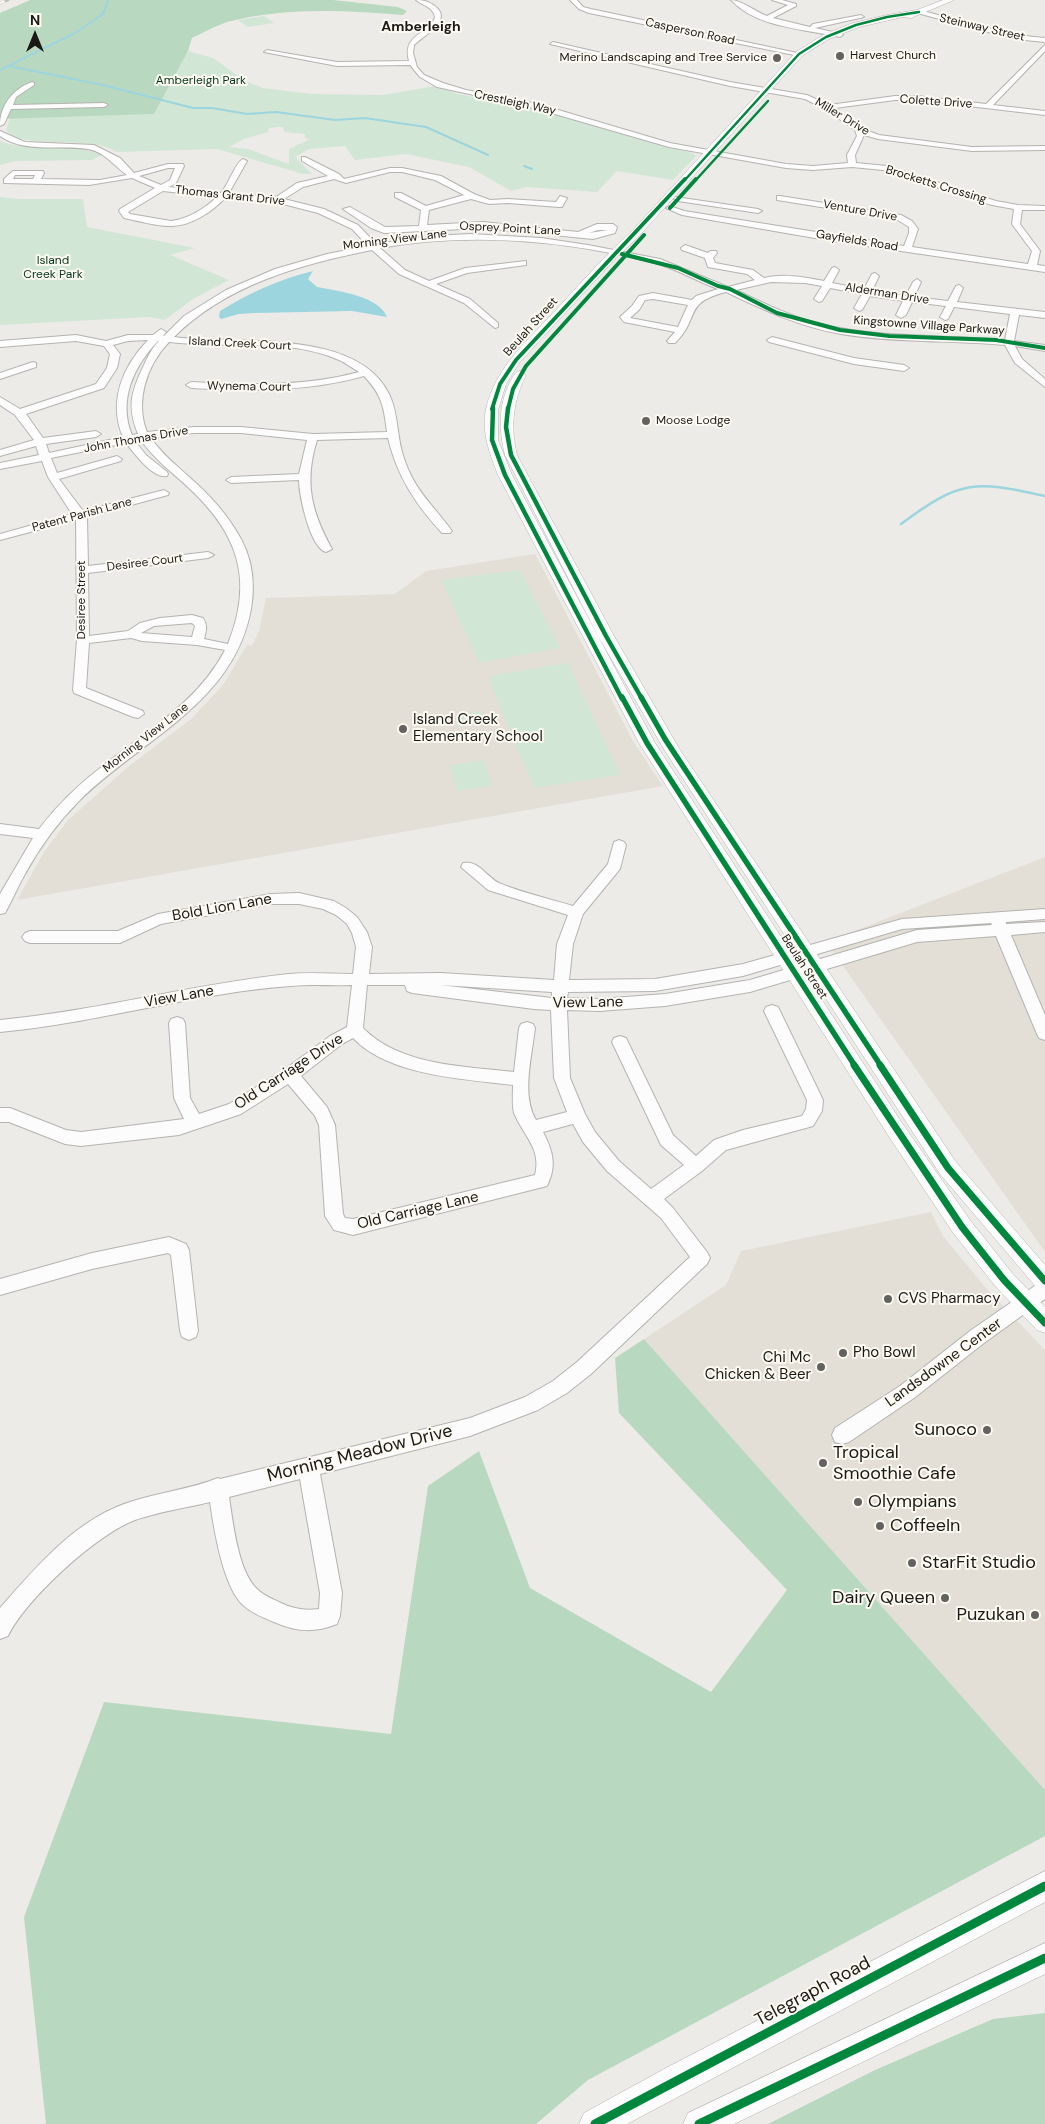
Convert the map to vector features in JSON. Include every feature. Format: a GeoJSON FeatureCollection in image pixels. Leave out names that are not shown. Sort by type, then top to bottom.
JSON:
{"type":"FeatureCollection","features":[{"type":"Feature","properties":{"kind":"main road","name":"Beulah Street"},"geometry":{"type":"LineString","coordinates":[[950,0],[919,12],[877,20],[837,34],[814,43],[800,54],[772,91],[719,154],[674,203],[531,343],[507,372],[495,397],[491,426],[492,440],[505,475],[599,657],[647,743],[800,962],[948,1168],[1045,1281]]}},
{"type":"Feature","properties":{"kind":"main road","name":"Beulah Street"},"geometry":{"type":"LineString","coordinates":[[837,34],[816,48],[708,153],[535,354],[521,373],[509,398],[506,426],[511,455],[616,654],[665,739],[800,962],[895,1129],[962,1226],[1026,1304],[1045,1322]]}},
{"type":"Feature","properties":{"kind":"main road"},"geometry":{"type":"LineString","coordinates":[[599,657],[616,654]]}},
{"type":"Feature","properties":{"kind":"main road","name":"Telegraph Road"},"geometry":{"type":"LineString","coordinates":[[595,2124],[1045,1886]]}},
{"type":"Feature","properties":{"kind":"main road"},"geometry":{"type":"LineString","coordinates":[[699,2124],[1045,1958]]}},
{"type":"Feature","properties":{"kind":"street"},"geometry":{"type":"LineString","coordinates":[[267,52],[337,64],[412,64],[411,46],[416,39],[433,28],[438,19],[433,8],[418,0]]}},
{"type":"Feature","properties":{"kind":"street","name":"Casperson Road"},"geometry":{"type":"LineString","coordinates":[[573,0],[581,8],[800,54]]}},
{"type":"Feature","properties":{"kind":"street"},"geometry":{"type":"LineString","coordinates":[[734,0],[745,9],[769,18],[837,34]]}},
{"type":"Feature","properties":{"kind":"street"},"geometry":{"type":"LineString","coordinates":[[769,18],[794,6],[775,0]]}},
{"type":"Feature","properties":{"kind":"street","name":"Steinway Street"},"geometry":{"type":"LineString","coordinates":[[919,12],[1014,37],[1045,40]]}},
{"type":"Feature","properties":{"kind":"street"},"geometry":{"type":"LineString","coordinates":[[808,27],[861,17]]}},
{"type":"Feature","properties":{"kind":"street","name":"Miller Drive"},"geometry":{"type":"LineString","coordinates":[[553,44],[807,97],[828,107],[867,134],[972,149],[1045,148]]}},
{"type":"Feature","properties":{"kind":"street"},"geometry":{"type":"LineString","coordinates":[[988,106],[1045,46]]}},
{"type":"Feature","properties":{"kind":"street"},"geometry":{"type":"LineString","coordinates":[[294,57],[306,53]]}},
{"type":"Feature","properties":{"kind":"street","name":"Crestleigh Way"},"geometry":{"type":"LineString","coordinates":[[412,64],[421,76],[448,88],[535,106],[669,145],[708,153]]}},
{"type":"Feature","properties":{"kind":"street"},"geometry":{"type":"LineString","coordinates":[[0,124],[13,96],[32,84]]}},
{"type":"Feature","properties":{"kind":"street","name":"Colette Drive"},"geometry":{"type":"LineString","coordinates":[[828,107],[909,98],[1045,113]]}},
{"type":"Feature","properties":{"kind":"street"},"geometry":{"type":"LineString","coordinates":[[8,107],[104,105]]}},
{"type":"Feature","properties":{"kind":"street"},"geometry":{"type":"LineString","coordinates":[[852,165],[850,155],[861,136],[859,130]]}},
{"type":"Feature","properties":{"kind":"street","name":"Thomas Grant Drive"},"geometry":{"type":"LineString","coordinates":[[0,133],[9,139],[24,144],[91,147],[117,160],[131,175],[147,184],[161,188],[265,206],[278,200],[305,205],[341,219],[355,227],[394,267],[467,301],[495,325]]}},
{"type":"Feature","properties":{"kind":"street","name":"Brocketts Crossing"},"geometry":{"type":"LineString","coordinates":[[708,153],[786,166],[813,168],[852,165],[896,170],[988,201],[1018,207],[1045,208]]}},
{"type":"Feature","properties":{"kind":"street"},"geometry":{"type":"LineString","coordinates":[[305,158],[346,181],[358,190]]}},
{"type":"Feature","properties":{"kind":"street"},"geometry":{"type":"LineString","coordinates":[[36,181],[131,175],[168,166],[180,166],[176,178],[124,209],[123,214],[171,224],[178,223],[227,198],[243,162]]}},
{"type":"Feature","properties":{"kind":"street"},"geometry":{"type":"LineString","coordinates":[[346,181],[390,170],[402,170],[438,178],[471,196],[489,202],[508,201],[559,205],[562,198]]}},
{"type":"Feature","properties":{"kind":"street"},"geometry":{"type":"LineString","coordinates":[[278,200],[306,183],[336,176]]}},
{"type":"Feature","properties":{"kind":"street"},"geometry":{"type":"LineString","coordinates":[[290,192],[307,201]]}},
{"type":"Feature","properties":{"kind":"street"},"geometry":{"type":"LineString","coordinates":[[398,195],[425,209],[471,196]]}},
{"type":"Feature","properties":{"kind":"street","name":"Venture Drive"},"geometry":{"type":"LineString","coordinates":[[780,198],[898,217],[912,224],[914,229],[914,236],[906,249]]}},
{"type":"Feature","properties":{"kind":"street"},"geometry":{"type":"LineString","coordinates":[[483,228],[489,202]]}},
{"type":"Feature","properties":{"kind":"street"},"geometry":{"type":"LineString","coordinates":[[674,203],[758,211]]}},
{"type":"Feature","properties":{"kind":"street","name":"Gayfields Road"},"geometry":{"type":"LineString","coordinates":[[674,203],[682,213],[1045,270]]}},
{"type":"Feature","properties":{"kind":"street"},"geometry":{"type":"LineString","coordinates":[[1018,207],[1016,224],[1036,251],[1032,268]]}},
{"type":"Feature","properties":{"kind":"street","name":"Osprey Point Lane"},"geometry":{"type":"LineString","coordinates":[[347,209],[384,230],[483,228],[579,234]]}},
{"type":"Feature","properties":{"kind":"street"},"geometry":{"type":"LineString","coordinates":[[423,228],[425,209]]}},
{"type":"Feature","properties":{"kind":"street"},"geometry":{"type":"LineString","coordinates":[[341,219],[355,214]]}},
{"type":"Feature","properties":{"kind":"street","name":"Morning View Lane"},"geometry":{"type":"LineString","coordinates":[[207,502],[165,476],[141,456],[129,439],[121,415],[123,389],[134,362],[154,338],[193,305],[245,277],[304,256],[415,235],[483,228],[544,236],[623,252]]}},
{"type":"Feature","properties":{"kind":"street","name":"Morning View Lane"},"geometry":{"type":"LineString","coordinates":[[0,909],[14,879],[42,834],[86,786],[186,708],[214,677],[232,648],[247,606],[246,566],[236,537],[219,514],[196,489],[154,452],[144,436],[136,416],[138,390],[149,363],[176,328],[199,311],[250,282],[310,261],[371,244],[427,239],[489,237],[623,252]]}},
{"type":"Feature","properties":{"kind":"street"},"geometry":{"type":"LineString","coordinates":[[685,248],[711,255],[709,263],[711,265],[750,272],[762,280]]}},
{"type":"Feature","properties":{"kind":"street","name":"Kingstowne Village Parkway"},"geometry":{"type":"LineString","coordinates":[[623,252],[678,268],[718,286],[730,289],[747,299],[777,312],[840,330],[889,336],[1010,342],[1045,348]]}},
{"type":"Feature","properties":{"kind":"street"},"geometry":{"type":"LineString","coordinates":[[428,284],[465,271],[523,263]]}},
{"type":"Feature","properties":{"kind":"street"},"geometry":{"type":"LineString","coordinates":[[818,299],[835,270]]}},
{"type":"Feature","properties":{"kind":"street","name":"Alderman Drive"},"geometry":{"type":"LineString","coordinates":[[695,303],[699,298],[712,293],[789,275],[908,299],[1045,315]]}},
{"type":"Feature","properties":{"kind":"street"},"geometry":{"type":"LineString","coordinates":[[859,308],[875,276]]}},
{"type":"Feature","properties":{"kind":"street"},"geometry":{"type":"LineString","coordinates":[[901,315],[917,282]]}},
{"type":"Feature","properties":{"kind":"street"},"geometry":{"type":"LineString","coordinates":[[946,317],[958,288]]}},
{"type":"Feature","properties":{"kind":"street"},"geometry":{"type":"LineString","coordinates":[[672,341],[680,330],[695,303],[653,296],[642,298],[636,308],[625,317],[627,320],[636,323],[680,330]]}},
{"type":"Feature","properties":{"kind":"street"},"geometry":{"type":"LineString","coordinates":[[1015,311],[1009,332],[1011,352],[1015,359],[1045,384]]}},
{"type":"Feature","properties":{"kind":"street"},"geometry":{"type":"LineString","coordinates":[[823,352],[829,348],[840,330]]}},
{"type":"Feature","properties":{"kind":"street","name":"Island Creek Court"},"geometry":{"type":"LineString","coordinates":[[107,344],[129,337],[210,342],[257,342],[295,346],[342,359],[366,373],[385,394],[389,404],[393,435],[401,466],[408,483],[416,497],[446,531]]}},
{"type":"Feature","properties":{"kind":"street"},"geometry":{"type":"LineString","coordinates":[[0,344],[76,338],[107,344],[115,354],[112,368],[100,386],[19,413]]}},
{"type":"Feature","properties":{"kind":"street"},"geometry":{"type":"LineString","coordinates":[[772,340],[854,361],[904,368]]}},
{"type":"Feature","properties":{"kind":"street"},"geometry":{"type":"LineString","coordinates":[[0,376],[33,365]]}},
{"type":"Feature","properties":{"kind":"street","name":"Wynema Court"},"geometry":{"type":"LineString","coordinates":[[190,385],[261,389],[295,388],[331,382],[366,373]]}},
{"type":"Feature","properties":{"kind":"street"},"geometry":{"type":"LineString","coordinates":[[0,400],[19,413],[40,442],[53,477],[77,513],[81,515]]}},
{"type":"Feature","properties":{"kind":"street","name":"John Thomas Drive"},"geometry":{"type":"LineString","coordinates":[[0,466],[144,436],[212,429],[313,437],[393,435]]}},
{"type":"Feature","properties":{"kind":"street"},"geometry":{"type":"LineString","coordinates":[[0,453],[40,442],[96,434]]}},
{"type":"Feature","properties":{"kind":"street"},"geometry":{"type":"LineString","coordinates":[[313,437],[306,455],[302,476],[308,511],[326,549]]}},
{"type":"Feature","properties":{"kind":"street"},"geometry":{"type":"LineString","coordinates":[[53,477],[117,459]]}},
{"type":"Feature","properties":{"kind":"street"},"geometry":{"type":"LineString","coordinates":[[231,480],[302,476]]}},
{"type":"Feature","properties":{"kind":"street","name":"Patent Parish Lane"},"geometry":{"type":"LineString","coordinates":[[0,537],[164,493]]}},
{"type":"Feature","properties":{"kind":"street","name":"Desiree Street"},"geometry":{"type":"LineString","coordinates":[[81,515],[83,570],[79,690],[138,714]]}},
{"type":"Feature","properties":{"kind":"street","name":"Desiree Court"},"geometry":{"type":"LineString","coordinates":[[83,570],[208,555]]}},
{"type":"Feature","properties":{"kind":"street"},"geometry":{"type":"LineString","coordinates":[[132,634],[138,627],[146,624],[192,619],[199,621],[201,626],[197,642]]}},
{"type":"Feature","properties":{"kind":"street"},"geometry":{"type":"LineString","coordinates":[[82,640],[132,634],[232,648]]}},
{"type":"Feature","properties":{"kind":"street"},"geometry":{"type":"LineString","coordinates":[[0,829],[42,834]]}},
{"type":"Feature","properties":{"kind":"street"},"geometry":{"type":"LineString","coordinates":[[619,844],[615,865],[576,912],[564,944],[559,1004],[560,1065],[567,1092],[577,1116],[589,1137],[613,1166],[651,1199],[696,1166],[720,1145],[743,1137],[807,1121],[814,1111],[815,1100],[772,1011]]}},
{"type":"Feature","properties":{"kind":"street"},"geometry":{"type":"LineString","coordinates":[[468,867],[493,886],[576,912]]}},
{"type":"Feature","properties":{"kind":"street","name":"Bold Lion Lane"},"geometry":{"type":"LineString","coordinates":[[30,938],[120,937],[158,919],[271,898],[310,899],[333,907],[355,925],[364,946],[360,980]]}},
{"type":"Feature","properties":{"kind":"street"},"geometry":{"type":"LineString","coordinates":[[800,962],[916,936],[999,924],[1045,914]]}},
{"type":"Feature","properties":{"kind":"street"},"geometry":{"type":"LineString","coordinates":[[999,924],[1045,927]]}},
{"type":"Feature","properties":{"kind":"street"},"geometry":{"type":"LineString","coordinates":[[999,924],[1045,1034]]}},
{"type":"Feature","properties":{"kind":"street","name":"View Lane"},"geometry":{"type":"LineString","coordinates":[[0,1026],[42,1022],[263,982],[318,978],[360,980],[441,979],[560,986],[655,985],[800,962]]}},
{"type":"Feature","properties":{"kind":"street","name":"View Lane"},"geometry":{"type":"LineString","coordinates":[[360,980],[534,1003],[599,1004],[664,1000],[750,986],[800,962]]}},
{"type":"Feature","properties":{"kind":"street","name":"Old Carriage Drive"},"geometry":{"type":"LineString","coordinates":[[0,1115],[10,1115],[64,1137],[81,1139],[179,1128],[235,1109],[290,1075],[336,1040],[355,1030],[360,980]]}},
{"type":"Feature","properties":{"kind":"street"},"geometry":{"type":"LineString","coordinates":[[176,1023],[182,1098],[194,1122]]}},
{"type":"Feature","properties":{"kind":"street","name":"Old Carriage Lane"},"geometry":{"type":"LineString","coordinates":[[290,1075],[321,1112],[327,1125],[334,1216],[340,1225],[353,1227],[541,1181],[547,1168],[545,1153],[522,1111],[521,1079],[527,1028]]}},
{"type":"Feature","properties":{"kind":"street"},"geometry":{"type":"LineString","coordinates":[[355,1030],[371,1045],[439,1070],[521,1079]]}},
{"type":"Feature","properties":{"kind":"street"},"geometry":{"type":"LineString","coordinates":[[620,1042],[667,1140],[696,1166]]}},
{"type":"Feature","properties":{"kind":"street"},"geometry":{"type":"LineString","coordinates":[[532,1128],[577,1116]]}},
{"type":"Feature","properties":{"kind":"street","name":"Morning Meadow Drive"},"geometry":{"type":"LineString","coordinates":[[2,1619],[55,1562],[78,1542],[105,1523],[132,1511],[218,1488],[470,1427],[531,1404],[560,1386],[584,1368],[701,1258],[667,1213],[651,1199]]}},
{"type":"Feature","properties":{"kind":"street"},"geometry":{"type":"LineString","coordinates":[[0,1287],[92,1260],[169,1245],[180,1250],[189,1331]]}},
{"type":"Feature","properties":{"kind":"street","name":"Landsdowne Center"},"geometry":{"type":"LineString","coordinates":[[842,1435],[907,1392],[977,1337],[1045,1289]]}},
{"type":"Feature","properties":{"kind":"street"},"geometry":{"type":"LineString","coordinates":[[218,1488],[221,1514],[237,1575],[248,1596],[287,1617],[317,1622],[329,1616],[331,1593],[308,1466]]}},
{"type":"Feature","properties":{"kind":"shaded area","name":"Island Creek Elementary School"},"geometry":{"type":"Polygon","coordinates":[[[535,554],[634,743],[663,786],[17,900],[44,852],[68,820],[128,767],[191,719],[223,685],[247,645],[252,646],[259,631],[266,598],[395,594],[426,571],[535,554]]]}},
{"type":"Feature","properties":{"kind":"shaded area"},"geometry":{"type":"Polygon","coordinates":[[[1045,857],[1045,1252],[826,942],[1045,857]]]}},
{"type":"Feature","properties":{"kind":"shaded area"},"geometry":{"type":"Polygon","coordinates":[[[931,1212],[943,1236],[986,1288],[1045,1350],[1045,1790],[644,1339],[726,1285],[741,1251],[931,1212]]]}},
{"type":"Feature","properties":{"kind":"green space"},"geometry":{"type":"Polygon","coordinates":[[[30,0],[333,0],[398,7],[407,11],[403,15],[337,11],[292,12],[248,17],[227,22],[192,38],[188,51],[154,114],[0,119],[0,13],[30,0]]]}},
{"type":"Feature","properties":{"kind":"green space"},"geometry":{"type":"Polygon","coordinates":[[[264,16],[274,23],[248,27],[238,20],[264,16]]]}},
{"type":"Feature","properties":{"kind":"green space","name":"Amberleigh Park"},"geometry":{"type":"Polygon","coordinates":[[[188,51],[213,58],[245,81],[263,88],[312,94],[383,95],[435,86],[458,94],[536,109],[692,153],[696,156],[673,180],[617,171],[597,192],[526,187],[511,191],[469,167],[406,154],[355,160],[345,146],[309,149],[295,157],[312,174],[303,174],[217,149],[117,152],[90,144],[26,140],[14,136],[6,130],[10,118],[154,114],[188,51]],[[283,127],[269,128],[268,132],[244,139],[229,147],[248,149],[289,164],[289,149],[310,139],[305,138],[305,134],[284,132],[283,127]]]}},
{"type":"Feature","properties":{"kind":"green space"},"geometry":{"type":"Polygon","coordinates":[[[0,141],[25,147],[77,148],[101,155],[92,160],[15,161],[0,165],[0,141]]]}},
{"type":"Feature","properties":{"kind":"green space","name":"Island Creek Park"},"geometry":{"type":"Polygon","coordinates":[[[0,197],[19,199],[83,199],[87,227],[195,248],[170,255],[229,280],[193,299],[165,320],[149,317],[0,325],[0,197]]]}},
{"type":"Feature","properties":{"kind":"green space"},"geometry":{"type":"Polygon","coordinates":[[[520,570],[560,648],[479,663],[441,580],[520,570]]]}},
{"type":"Feature","properties":{"kind":"green space"},"geometry":{"type":"Polygon","coordinates":[[[568,663],[620,775],[534,788],[489,680],[494,675],[568,663]]]}},
{"type":"Feature","properties":{"kind":"green space"},"geometry":{"type":"Polygon","coordinates":[[[482,711],[486,722],[459,727],[455,716],[482,711]]]}},
{"type":"Feature","properties":{"kind":"green space"},"geometry":{"type":"Polygon","coordinates":[[[484,760],[492,786],[457,791],[449,765],[484,760]]]}},
{"type":"Feature","properties":{"kind":"green space"},"geometry":{"type":"Polygon","coordinates":[[[644,1339],[1045,1790],[1045,1836],[588,2080],[536,2124],[46,2124],[24,1917],[104,1702],[391,1734],[428,1486],[479,1451],[530,1588],[711,1692],[787,1590],[619,1413],[615,1358],[644,1339]]]}},
{"type":"Feature","properties":{"kind":"green space"},"geometry":{"type":"Polygon","coordinates":[[[1045,2013],[1045,2124],[768,2124],[875,2070],[993,2019],[1045,2013]]]}},
{"type":"Feature","properties":{"kind":"water"},"geometry":{"type":"Polygon","coordinates":[[[313,271],[308,279],[317,287],[367,299],[383,310],[387,317],[352,311],[255,313],[239,314],[221,319],[219,317],[220,311],[242,298],[277,282],[313,271]]]}},
{"type":"Feature","properties":{"kind":"waterway"},"geometry":{"type":"LineString","coordinates":[[0,70],[75,33],[103,14],[108,0]]}},
{"type":"Feature","properties":{"kind":"waterway"},"geometry":{"type":"LineString","coordinates":[[9,66],[103,85],[193,108],[212,108],[247,114],[276,112],[335,120],[365,118],[426,127],[488,155]]}},
{"type":"Feature","properties":{"kind":"waterway"},"geometry":{"type":"LineString","coordinates":[[524,166],[532,169]]}},
{"type":"Feature","properties":{"kind":"waterway"},"geometry":{"type":"LineString","coordinates":[[901,524],[938,499],[969,488],[984,486],[1001,487],[1045,496]]}},
{"type":"Feature","properties":{"kind":"railway"},"geometry":{"type":"LineString","coordinates":[[0,3],[8,0]]}},
{"type":"Feature","properties":{"kind":"cycle path"},"geometry":{"type":"LineString","coordinates":[[919,12],[887,17],[856,25],[826,37],[799,54],[636,233],[612,256],[516,360],[500,384],[492,410],[492,440],[505,475],[647,743],[895,1129],[962,1227],[1004,1280],[1045,1323]]}},
{"type":"Feature","properties":{"kind":"cycle path"},"geometry":{"type":"LineString","coordinates":[[670,208],[768,101]]}},
{"type":"Feature","properties":{"kind":"cycle path"},"geometry":{"type":"LineString","coordinates":[[644,235],[526,366],[513,389],[509,402],[506,427],[511,455],[606,636],[665,739],[948,1168],[1045,1281]]}},
{"type":"Feature","properties":{"kind":"cycle path"},"geometry":{"type":"LineString","coordinates":[[622,254],[678,268],[718,286],[730,289],[777,313],[840,330],[889,336],[996,340],[1045,348]]}},
{"type":"Feature","properties":{"kind":"cycle path"},"geometry":{"type":"LineString","coordinates":[[595,2124],[1045,1886]]}},
{"type":"Feature","properties":{"kind":"cycle path"},"geometry":{"type":"LineString","coordinates":[[699,2124],[1045,1958]]}},
{"type":"Feature","properties":{"kind":"place","name":"Harvest Church"},"geometry":{"type":"Point","coordinates":[840,56]}},
{"type":"Feature","properties":{"kind":"place","name":"Merino Landscaping and Tree Service"},"geometry":{"type":"Point","coordinates":[777,58]}},
{"type":"Feature","properties":{"kind":"place","name":"Moose Lodge"},"geometry":{"type":"Point","coordinates":[646,421]}},
{"type":"Feature","properties":{"kind":"place","name":"Island Creek Elementary School"},"geometry":{"type":"Point","coordinates":[403,729]}},
{"type":"Feature","properties":{"kind":"place","name":"CVS Pharmacy"},"geometry":{"type":"Point","coordinates":[888,1299]}},
{"type":"Feature","properties":{"kind":"place","name":"Pho Bowl"},"geometry":{"type":"Point","coordinates":[843,1353]}},
{"type":"Feature","properties":{"kind":"place","name":"Chi Mc Chicken & Beer"},"geometry":{"type":"Point","coordinates":[821,1367]}},
{"type":"Feature","properties":{"kind":"place","name":"Sunoco"},"geometry":{"type":"Point","coordinates":[987,1430]}},
{"type":"Feature","properties":{"kind":"place","name":"Tropical Smoothie Cafe"},"geometry":{"type":"Point","coordinates":[823,1463]}},
{"type":"Feature","properties":{"kind":"place","name":"Olympians"},"geometry":{"type":"Point","coordinates":[858,1502]}},
{"type":"Feature","properties":{"kind":"place","name":"CoffeeIn"},"geometry":{"type":"Point","coordinates":[880,1526]}},
{"type":"Feature","properties":{"kind":"place","name":"StarFit Studio"},"geometry":{"type":"Point","coordinates":[912,1563]}},
{"type":"Feature","properties":{"kind":"place","name":"Dairy Queen"},"geometry":{"type":"Point","coordinates":[945,1598]}},
{"type":"Feature","properties":{"kind":"place","name":"Puzukan"},"geometry":{"type":"Point","coordinates":[1035,1615]}},
{"type":"Feature","properties":{"kind":"district","name":"Amberleigh"},"geometry":{"type":"Point","coordinates":[421,27]}}]}
